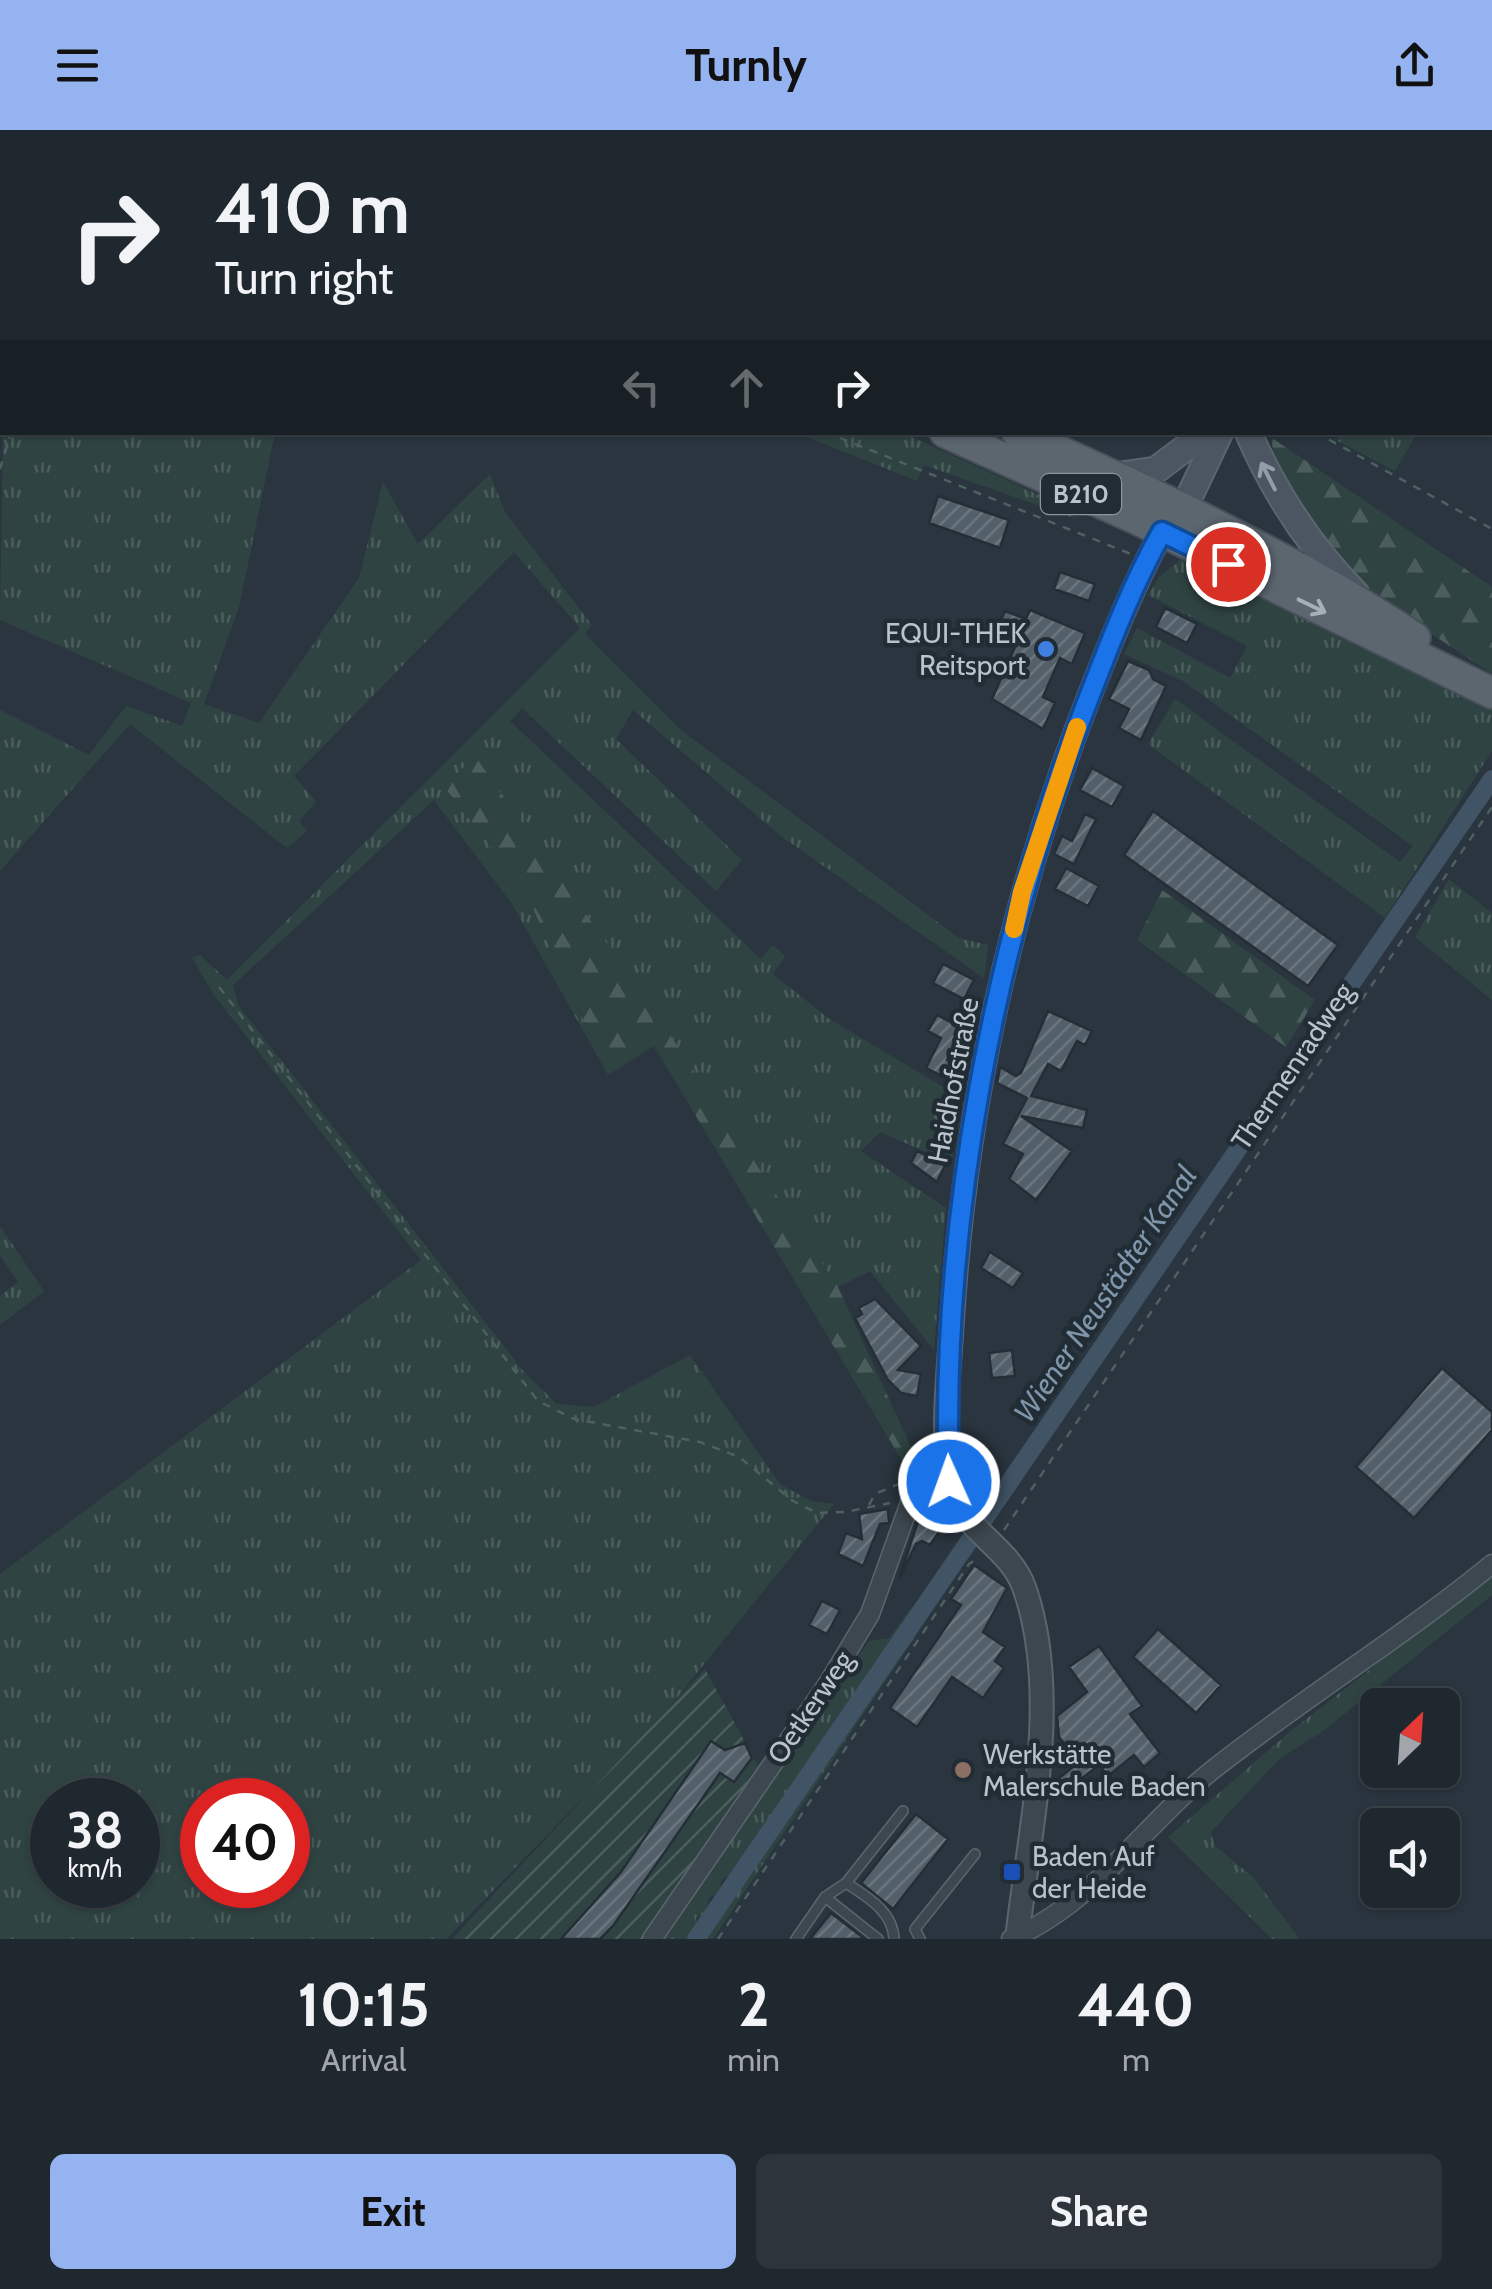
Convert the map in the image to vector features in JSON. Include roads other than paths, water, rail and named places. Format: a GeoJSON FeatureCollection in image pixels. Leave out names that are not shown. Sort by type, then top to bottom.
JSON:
{"type":"FeatureCollection","features":[{"type":"Feature","properties":{"kind":"main road","name":"B210"},"geometry":{"type":"LineString","coordinates":[[953,435],[1171,514],[1370,608],[1480,686]]}},
{"type":"Feature","properties":{"kind":"main road","name":"B210"},"geometry":{"type":"LineString","coordinates":[[1023,435],[1112,476],[1171,514],[1480,686]]}},
{"type":"Feature","properties":{"kind":"main road","name":"Haidhofstraße"},"geometry":{"type":"LineString","coordinates":[[1171,514],[1206,435]]}},
{"type":"Feature","properties":{"kind":"main road","name":"Haidhofstraße"},"geometry":{"type":"LineString","coordinates":[[1112,476],[1156,470],[1206,435]]}},
{"type":"Feature","properties":{"kind":"main road"},"geometry":{"type":"LineString","coordinates":[[1249,435],[1266,472],[1306,537],[1370,608]]}},
{"type":"Feature","properties":{"kind":"street","name":"Haidhofstraße"},"geometry":{"type":"LineString","coordinates":[[1015,1938],[1040,1744],[1040,1699],[1024,1586],[982,1535],[949,1482],[946,1412],[959,1202],[1022,892],[1060,771],[1139,558],[1171,514]]}},
{"type":"Feature","properties":{"kind":"street","name":"Oetkerweg"},"geometry":{"type":"LineString","coordinates":[[652,1939],[829,1682],[870,1614],[914,1491],[949,1482]]}},
{"type":"Feature","properties":{"kind":"street"},"geometry":{"type":"LineString","coordinates":[[1015,1938],[1081,1894],[1142,1842],[1212,1770],[1433,1612],[1492,1564]]}},
{"type":"Feature","properties":{"kind":"lane"},"geometry":{"type":"LineString","coordinates":[[796,1939],[825,1897],[846,1882],[903,1811]]}},
{"type":"Feature","properties":{"kind":"lane"},"geometry":{"type":"LineString","coordinates":[[920,1939],[916,1929],[975,1854]]}},
{"type":"Feature","properties":{"kind":"lane"},"geometry":{"type":"LineString","coordinates":[[846,1882],[878,1905],[893,1926],[894,1939]]}},
{"type":"Feature","properties":{"kind":"lane"},"geometry":{"type":"LineString","coordinates":[[825,1897],[878,1939]]}},
{"type":"Feature","properties":{"kind":"waterway","name":"Wiener Neustädter Kanal"},"geometry":{"type":"LineString","coordinates":[[696,1939],[1492,779]]}},
{"type":"Feature","properties":{"kind":"place","name":"EQUI-THEK Reitsport"},"geometry":{"type":"Point","coordinates":[1046,649]}},
{"type":"Feature","properties":{"kind":"place","name":"Werkstätte Malerschule Baden"},"geometry":{"type":"Point","coordinates":[963,1770]}},
{"type":"Feature","properties":{"kind":"place","name":"Baden Auf der Heide"},"geometry":{"type":"Point","coordinates":[1012,1872]}}]}
